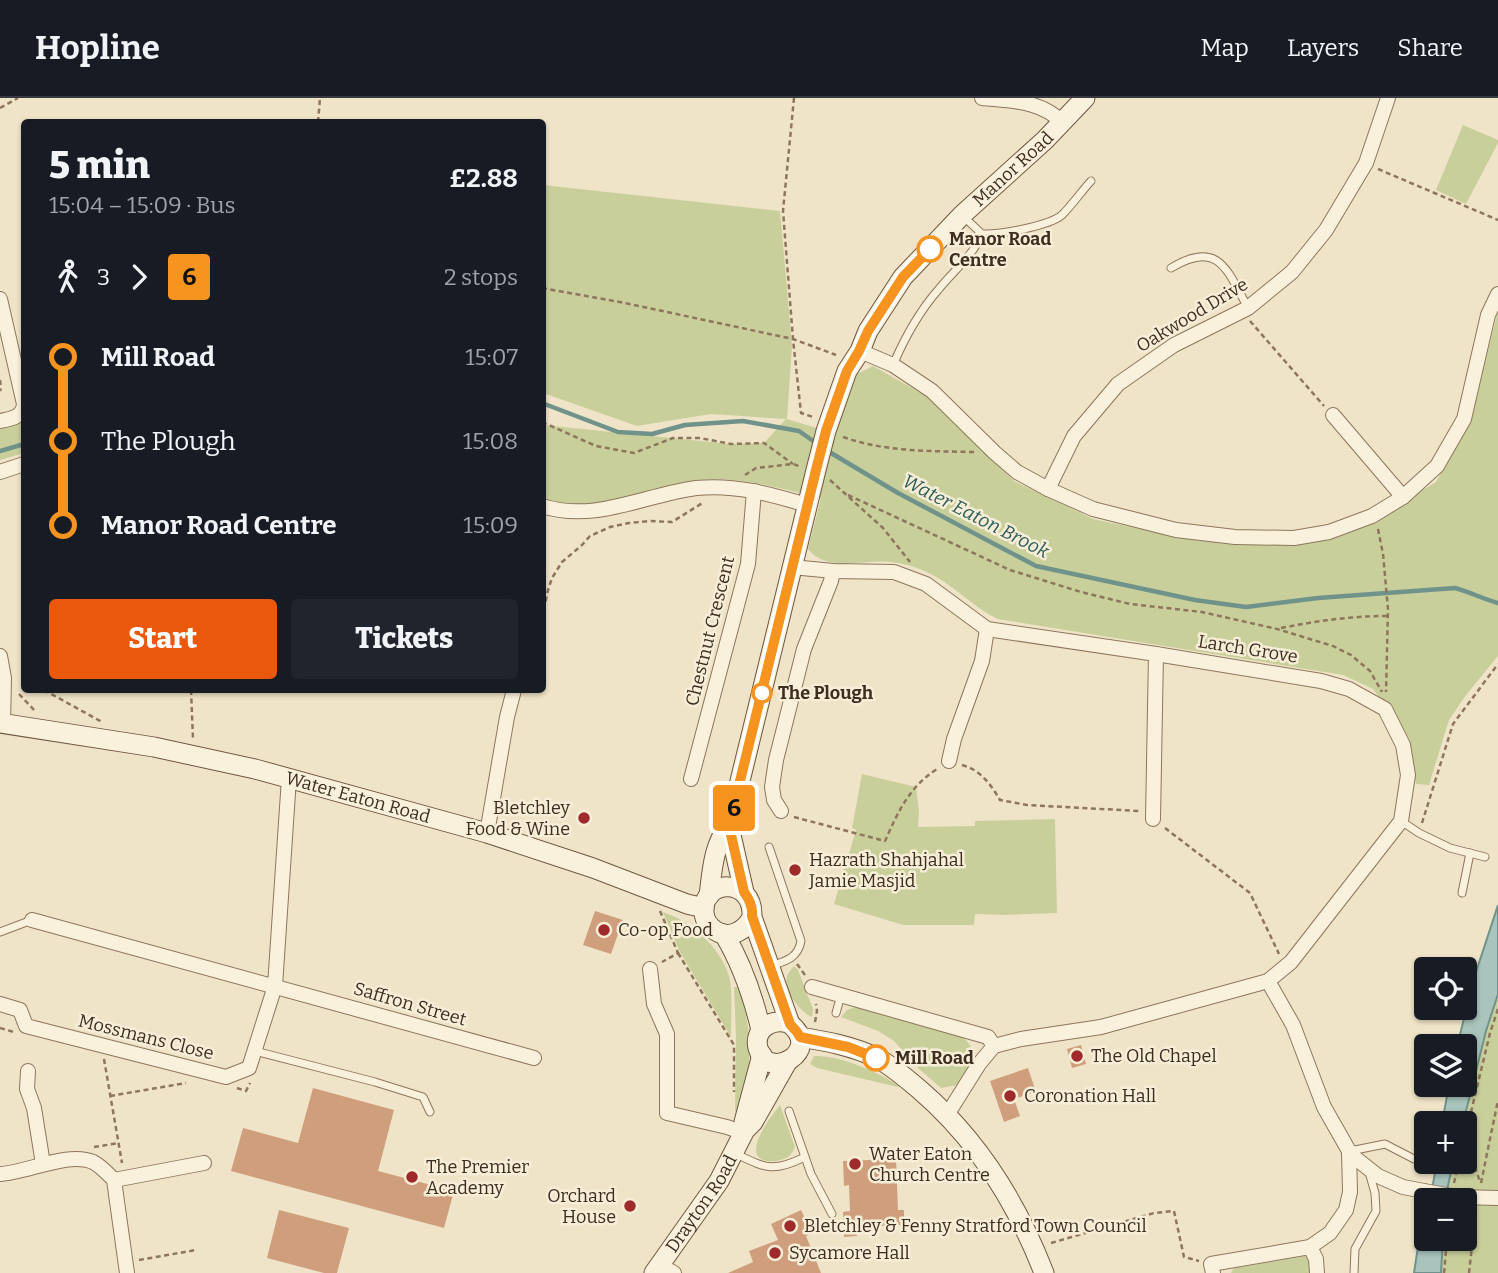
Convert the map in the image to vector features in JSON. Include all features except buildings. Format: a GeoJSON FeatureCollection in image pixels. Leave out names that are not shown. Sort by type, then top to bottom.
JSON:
{"type":"FeatureCollection","features":[{"type":"Feature","properties":{"kind":"street"},"geometry":{"type":"LineString","coordinates":[[982,98],[1029,103],[1052,112],[1063,123]]}},
{"type":"Feature","properties":{"kind":"street","name":"Manor Road"},"geometry":{"type":"LineString","coordinates":[[706,902],[715,852],[719,840],[729,826],[816,469],[847,371],[868,331],[903,277],[962,215],[1063,123],[1085,98]]}},
{"type":"Feature","properties":{"kind":"street","name":"Oakwood Drive"},"geometry":{"type":"LineString","coordinates":[[1048,489],[1074,436],[1118,384],[1174,345],[1248,308],[1292,272],[1326,230],[1366,163],[1388,98]]}},
{"type":"Feature","properties":{"kind":"street"},"geometry":{"type":"LineString","coordinates":[[859,351],[893,365],[932,391],[1017,472],[1093,509],[1176,530],[1235,537],[1294,538],[1329,532],[1372,516],[1403,497],[1437,466],[1464,419],[1488,315],[1498,294]]}},
{"type":"Feature","properties":{"kind":"street"},"geometry":{"type":"LineString","coordinates":[[0,299],[21,391]]}},
{"type":"Feature","properties":{"kind":"street"},"geometry":{"type":"LineString","coordinates":[[0,422],[16,417],[21,412]]}},
{"type":"Feature","properties":{"kind":"street"},"geometry":{"type":"LineString","coordinates":[[1333,415],[1403,497]]}},
{"type":"Feature","properties":{"kind":"street"},"geometry":{"type":"LineString","coordinates":[[0,472],[21,465]]}},
{"type":"Feature","properties":{"kind":"street"},"geometry":{"type":"LineString","coordinates":[[546,507],[572,512],[601,510],[694,489],[728,487],[807,505]]}},
{"type":"Feature","properties":{"kind":"street","name":"Chestnut Crescent"},"geometry":{"type":"LineString","coordinates":[[691,779],[748,564],[754,491]]}},
{"type":"Feature","properties":{"kind":"street","name":"Larch Grove"},"geometry":{"type":"LineString","coordinates":[[792,567],[894,572],[926,584],[987,629],[1321,681],[1349,689],[1385,709]]}},
{"type":"Feature","properties":{"kind":"street"},"geometry":{"type":"LineString","coordinates":[[781,811],[774,800],[772,787],[776,760],[804,649],[831,582],[833,570]]}},
{"type":"Feature","properties":{"kind":"street"},"geometry":{"type":"LineString","coordinates":[[949,761],[954,739],[982,661],[987,629]]}},
{"type":"Feature","properties":{"kind":"street"},"geometry":{"type":"LineString","coordinates":[[1153,815],[1156,654]]}},
{"type":"Feature","properties":{"kind":"street"},"geometry":{"type":"LineString","coordinates":[[0,656],[4,678],[1,724]]}},
{"type":"Feature","properties":{"kind":"street"},"geometry":{"type":"LineString","coordinates":[[487,833],[512,693]]}},
{"type":"Feature","properties":{"kind":"street"},"geometry":{"type":"LineString","coordinates":[[947,1115],[979,1064],[994,1046],[1021,1039],[1101,1027],[1268,981],[1285,967],[1401,821],[1408,775],[1403,745],[1385,709]]}},
{"type":"Feature","properties":{"kind":"street","name":"Water Eaton Road"},"geometry":{"type":"LineString","coordinates":[[1,724],[194,754],[487,833],[593,868],[687,904],[706,902]]}},
{"type":"Feature","properties":{"kind":"street"},"geometry":{"type":"LineString","coordinates":[[275,986],[289,778]]}},
{"type":"Feature","properties":{"kind":"street","name":"Manor Road"},"geometry":{"type":"LineString","coordinates":[[729,826],[744,892]]}},
{"type":"Feature","properties":{"kind":"street"},"geometry":{"type":"LineString","coordinates":[[724,934],[746,979],[761,1030],[757,1043],[762,1055],[772,1062],[787,1062],[799,1049],[795,1030],[752,916],[750,900],[744,892],[727,886],[714,891],[706,902],[705,916],[708,924],[724,934],[742,930],[752,916]]}},
{"type":"Feature","properties":{"kind":"street","name":"Saffron Street"},"geometry":{"type":"LineString","coordinates":[[32,920],[534,1058]]}},
{"type":"Feature","properties":{"kind":"street"},"geometry":{"type":"LineString","coordinates":[[650,969],[654,1004],[667,1034],[667,1113],[744,1132]]}},
{"type":"Feature","properties":{"kind":"street"},"geometry":{"type":"LineString","coordinates":[[1268,981],[1293,1026],[1324,1107],[1349,1152],[1378,1176],[1403,1186],[1457,1197],[1498,1198]]}},
{"type":"Feature","properties":{"kind":"street","name":"Mossmans Close"},"geometry":{"type":"LineString","coordinates":[[0,1004],[20,1010],[26,1026],[226,1077],[249,1068],[275,986]]}},
{"type":"Feature","properties":{"kind":"street"},"geometry":{"type":"LineString","coordinates":[[812,987],[988,1037],[994,1046]]}},
{"type":"Feature","properties":{"kind":"street"},"geometry":{"type":"LineString","coordinates":[[761,1030],[771,1022],[784,1021],[795,1030],[876,1058],[914,1085],[947,1115],[992,1171],[1018,1214],[1044,1273]]}},
{"type":"Feature","properties":{"kind":"street","name":"Drayton Road"},"geometry":{"type":"LineString","coordinates":[[744,1132],[745,1118],[762,1055]]}},
{"type":"Feature","properties":{"kind":"street","name":"Drayton Road"},"geometry":{"type":"LineString","coordinates":[[662,1270],[719,1181],[744,1132],[753,1122],[787,1062]]}},
{"type":"Feature","properties":{"kind":"street"},"geometry":{"type":"LineString","coordinates":[[28,1071],[27,1089],[34,1108],[43,1164]]}},
{"type":"Feature","properties":{"kind":"street"},"geometry":{"type":"LineString","coordinates":[[1212,1268],[1310,1247],[1330,1233],[1346,1210],[1350,1192],[1349,1152]]}},
{"type":"Feature","properties":{"kind":"street"},"geometry":{"type":"LineString","coordinates":[[0,1174],[78,1159],[93,1162],[119,1179],[204,1163]]}},
{"type":"Feature","properties":{"kind":"street"},"geometry":{"type":"LineString","coordinates":[[119,1179],[126,1268]]}},
{"type":"Feature","properties":{"kind":"street"},"geometry":{"type":"LineString","coordinates":[[1310,1247],[1316,1259],[1317,1273]]}},
{"type":"Feature","properties":{"kind":"lane"},"geometry":{"type":"LineString","coordinates":[[962,215],[982,234],[993,235],[1049,223],[1060,216],[1091,181]]}},
{"type":"Feature","properties":{"kind":"lane"},"geometry":{"type":"LineString","coordinates":[[893,365],[907,334],[936,292],[978,244],[982,234]]}},
{"type":"Feature","properties":{"kind":"lane"},"geometry":{"type":"LineString","coordinates":[[1171,268],[1186,259],[1198,256],[1212,258],[1227,271],[1248,308]]}},
{"type":"Feature","properties":{"kind":"lane"},"geometry":{"type":"LineString","coordinates":[[1401,821],[1450,848],[1485,857]]}},
{"type":"Feature","properties":{"kind":"lane"},"geometry":{"type":"LineString","coordinates":[[769,847],[801,941],[792,958],[770,966]]}},
{"type":"Feature","properties":{"kind":"lane"},"geometry":{"type":"LineString","coordinates":[[1462,893],[1470,853]]}},
{"type":"Feature","properties":{"kind":"lane"},"geometry":{"type":"LineString","coordinates":[[0,932],[32,920]]}},
{"type":"Feature","properties":{"kind":"lane"},"geometry":{"type":"LineString","coordinates":[[836,1013],[841,995]]}},
{"type":"Feature","properties":{"kind":"lane"},"geometry":{"type":"LineString","coordinates":[[254,1051],[423,1097],[429,1112]]}},
{"type":"Feature","properties":{"kind":"lane"},"geometry":{"type":"LineString","coordinates":[[789,1111],[811,1174],[832,1214]]}},
{"type":"Feature","properties":{"kind":"lane"},"geometry":{"type":"LineString","coordinates":[[1349,1152],[1385,1144],[1413,1159]]}},
{"type":"Feature","properties":{"kind":"lane"},"geometry":{"type":"LineString","coordinates":[[734,1153],[758,1165],[775,1168],[805,1157]]}},
{"type":"Feature","properties":{"kind":"lane"},"geometry":{"type":"LineString","coordinates":[[1354,1273],[1355,1249],[1376,1211],[1375,1193],[1367,1168]]}},
{"type":"Feature","properties":{"kind":"path"},"geometry":{"type":"LineString","coordinates":[[0,108],[19,98]]}},
{"type":"Feature","properties":{"kind":"path"},"geometry":{"type":"LineString","coordinates":[[318,119],[320,98]]}},
{"type":"Feature","properties":{"kind":"path"},"geometry":{"type":"LineString","coordinates":[[794,98],[783,211],[801,413],[864,444],[901,450],[995,453]]}},
{"type":"Feature","properties":{"kind":"path"},"geometry":{"type":"LineString","coordinates":[[1366,163],[1498,220]]}},
{"type":"Feature","properties":{"kind":"path"},"geometry":{"type":"LineString","coordinates":[[546,289],[793,340],[837,356],[859,351]]}},
{"type":"Feature","properties":{"kind":"path"},"geometry":{"type":"LineString","coordinates":[[1248,308],[1250,320],[1333,415]]}},
{"type":"Feature","properties":{"kind":"path"},"geometry":{"type":"LineString","coordinates":[[0,380],[0,391]]}},
{"type":"Feature","properties":{"kind":"path"},"geometry":{"type":"LineString","coordinates":[[546,424],[596,446],[634,453],[673,438],[700,438],[731,444],[764,443],[793,464]]}},
{"type":"Feature","properties":{"kind":"path"},"geometry":{"type":"LineString","coordinates":[[728,487],[756,468],[793,464],[816,469],[883,528],[910,562],[913,578]]}},
{"type":"Feature","properties":{"kind":"path"},"geometry":{"type":"LineString","coordinates":[[848,495],[1010,570],[1057,585],[1130,604],[1202,612],[1278,629],[1333,646],[1370,671],[1382,689],[1385,709]]}},
{"type":"Feature","properties":{"kind":"path"},"geometry":{"type":"LineString","coordinates":[[546,599],[552,578],[562,562],[590,536],[610,527],[629,523],[672,522],[706,501]]}},
{"type":"Feature","properties":{"kind":"path"},"geometry":{"type":"LineString","coordinates":[[1372,516],[1380,532],[1388,609],[1385,709]]}},
{"type":"Feature","properties":{"kind":"path"},"geometry":{"type":"LineString","coordinates":[[1278,629],[1332,618],[1388,616]]}},
{"type":"Feature","properties":{"kind":"path"},"geometry":{"type":"LineString","coordinates":[[1419,833],[1453,724],[1498,664]]}},
{"type":"Feature","properties":{"kind":"path"},"geometry":{"type":"LineString","coordinates":[[4,678],[39,715]]}},
{"type":"Feature","properties":{"kind":"path"},"geometry":{"type":"LineString","coordinates":[[50,693],[103,722]]}},
{"type":"Feature","properties":{"kind":"path"},"geometry":{"type":"LineString","coordinates":[[191,693],[194,754]]}},
{"type":"Feature","properties":{"kind":"path"},"geometry":{"type":"LineString","coordinates":[[781,811],[786,815],[885,841],[907,797],[930,774],[949,761],[976,771],[989,781],[1000,800],[1027,805],[1153,815],[1250,893],[1285,967]]}},
{"type":"Feature","properties":{"kind":"path"},"geometry":{"type":"LineString","coordinates":[[664,895],[659,908],[678,954],[734,1045],[734,1101]]}},
{"type":"Feature","properties":{"kind":"path"},"geometry":{"type":"LineString","coordinates":[[650,969],[678,954]]}},
{"type":"Feature","properties":{"kind":"path"},"geometry":{"type":"LineString","coordinates":[[1471,1111],[1498,1009]]}},
{"type":"Feature","properties":{"kind":"path"},"geometry":{"type":"LineString","coordinates":[[0,1028],[13,1032]]}},
{"type":"Feature","properties":{"kind":"path"},"geometry":{"type":"LineString","coordinates":[[103,1053],[119,1179]]}},
{"type":"Feature","properties":{"kind":"path"},"geometry":{"type":"LineString","coordinates":[[1477,1174],[1480,1185],[1498,1100]]}},
{"type":"Feature","properties":{"kind":"path"},"geometry":{"type":"LineString","coordinates":[[1469,1273],[1478,1197]]}},
{"type":"Feature","properties":{"kind":"path"},"geometry":{"type":"LineString","coordinates":[[1034,1248],[1154,1213],[1174,1211],[1184,1257],[1212,1268]]}},
{"type":"Feature","properties":{"kind":"path"},"geometry":{"type":"LineString","coordinates":[[126,1268],[196,1250]]}},
{"type":"Feature","properties":{"kind":"path"},"geometry":{"type":"LineString","coordinates":[[1444,1273],[1446,1251]]}},
{"type":"Feature","properties":{"kind":"green space"},"geometry":{"type":"Polygon","coordinates":[[[1463,125],[1498,140],[1466,204],[1436,190],[1463,125]]]}},
{"type":"Feature","properties":{"kind":"green space"},"geometry":{"type":"Polygon","coordinates":[[[546,185],[780,211],[792,346],[787,419],[826,431],[857,374],[873,366],[926,396],[1014,481],[1093,519],[1165,534],[1237,543],[1377,518],[1436,482],[1472,416],[1498,310],[1498,656],[1449,720],[1429,785],[1416,784],[1409,738],[1373,689],[1343,675],[998,619],[943,581],[918,568],[890,562],[825,561],[808,549],[821,498],[742,481],[710,479],[600,503],[563,503],[546,500],[546,425],[731,444],[764,443],[786,419],[711,414],[637,426],[546,394],[546,185]]]}},
{"type":"Feature","properties":{"kind":"green space"},"geometry":{"type":"Polygon","coordinates":[[[21,420],[21,454],[0,460],[0,428],[21,420]]]}},
{"type":"Feature","properties":{"kind":"green space"},"geometry":{"type":"Polygon","coordinates":[[[862,774],[916,787],[918,827],[975,826],[975,821],[1055,819],[1057,913],[975,914],[974,925],[903,925],[834,904],[856,830],[852,828],[862,774]]]}},
{"type":"Feature","properties":{"kind":"green space"},"geometry":{"type":"Polygon","coordinates":[[[663,912],[684,922],[704,937],[725,966],[731,989],[731,1037],[680,952],[663,912]]]}},
{"type":"Feature","properties":{"kind":"green space"},"geometry":{"type":"Polygon","coordinates":[[[794,966],[813,1009],[812,1017],[798,1006],[790,994],[786,982],[794,966]]]}},
{"type":"Feature","properties":{"kind":"green space"},"geometry":{"type":"Polygon","coordinates":[[[734,987],[739,987],[744,1004],[750,1050],[747,1080],[739,1113],[735,1113],[734,987]]]}},
{"type":"Feature","properties":{"kind":"green space"},"geometry":{"type":"Polygon","coordinates":[[[1498,994],[1498,1273],[1441,1273],[1442,1251],[1477,1251],[1477,1188],[1448,1188],[1450,1174],[1477,1174],[1477,1111],[1466,1111],[1470,1097],[1477,1097],[1477,1067],[1498,994]]]}},
{"type":"Feature","properties":{"kind":"green space"},"geometry":{"type":"Polygon","coordinates":[[[855,1007],[961,1036],[971,1047],[972,1060],[967,1073],[957,1085],[941,1088],[919,1069],[894,1041],[878,1031],[841,1017],[847,1010],[855,1007]]]}},
{"type":"Feature","properties":{"kind":"green space"},"geometry":{"type":"Polygon","coordinates":[[[814,1056],[835,1058],[858,1065],[899,1086],[817,1068],[810,1064],[814,1056]]]}},
{"type":"Feature","properties":{"kind":"green space"},"geometry":{"type":"Polygon","coordinates":[[[780,1105],[795,1147],[785,1158],[764,1160],[757,1155],[757,1144],[765,1126],[780,1105]]]}},
{"type":"Feature","properties":{"kind":"green space"},"geometry":{"type":"Polygon","coordinates":[[[1306,1256],[1312,1265],[1312,1273],[1231,1273],[1234,1268],[1306,1256]]]}},
{"type":"Feature","properties":{"kind":"water"},"geometry":{"type":"Polygon","coordinates":[[[1498,905],[1498,994],[1477,1067],[1477,1034],[1460,1034],[1464,1020],[1477,1020],[1477,969],[1498,905]]]}},
{"type":"Feature","properties":{"kind":"water"},"geometry":{"type":"Polygon","coordinates":[[[1447,1097],[1470,1097],[1466,1111],[1444,1111],[1447,1097]]]}},
{"type":"Feature","properties":{"kind":"water"},"geometry":{"type":"Polygon","coordinates":[[[1435,1174],[1450,1174],[1448,1188],[1432,1188],[1435,1174]]]}},
{"type":"Feature","properties":{"kind":"water"},"geometry":{"type":"Polygon","coordinates":[[[1417,1251],[1442,1251],[1441,1273],[1414,1273],[1417,1251]]]}},
{"type":"Feature","properties":{"kind":"waterway","name":"Water Eaton Brook"},"geometry":{"type":"LineString","coordinates":[[546,405],[618,432],[652,434],[685,425],[743,421],[799,431],[816,443]]}},
{"type":"Feature","properties":{"kind":"waterway","name":"Water Eaton Brook"},"geometry":{"type":"LineString","coordinates":[[0,451],[21,445]]}},
{"type":"Feature","properties":{"kind":"waterway","name":"Water Eaton Brook"},"geometry":{"type":"LineString","coordinates":[[826,450],[898,493],[1036,566],[1195,600],[1246,607],[1318,598],[1455,588],[1498,603]]}},
{"type":"Feature","properties":{"kind":"bus line","name":"6"},"geometry":{"type":"LineString","coordinates":[[876,1058],[848,1047],[800,1037],[790,1024],[752,916],[750,900],[744,892],[729,826],[826,431],[847,371],[868,331],[903,277],[930,249]]}},
{"type":"Feature","properties":{"kind":"place","name":"Manor Road Centre"},"geometry":{"type":"Point","coordinates":[930,249]}},
{"type":"Feature","properties":{"kind":"place","name":"The Plough"},"geometry":{"type":"Point","coordinates":[762,693]}},
{"type":"Feature","properties":{"kind":"place","name":"Bletchley Food & Wine"},"geometry":{"type":"Point","coordinates":[584,818]}},
{"type":"Feature","properties":{"kind":"place","name":"Hazrath Shahjahal Jamie Masjid"},"geometry":{"type":"Point","coordinates":[795,870]}},
{"type":"Feature","properties":{"kind":"place","name":"Co-op Food"},"geometry":{"type":"Point","coordinates":[604,930]}},
{"type":"Feature","properties":{"kind":"place","name":"The Old Chapel"},"geometry":{"type":"Point","coordinates":[1077,1056]}},
{"type":"Feature","properties":{"kind":"place","name":"Mill Road"},"geometry":{"type":"Point","coordinates":[876,1058]}},
{"type":"Feature","properties":{"kind":"place","name":"Coronation Hall"},"geometry":{"type":"Point","coordinates":[1010,1096]}},
{"type":"Feature","properties":{"kind":"place","name":"Water Eaton Church Centre"},"geometry":{"type":"Point","coordinates":[855,1164]}},
{"type":"Feature","properties":{"kind":"place","name":"The Premier Academy"},"geometry":{"type":"Point","coordinates":[412,1177]}},
{"type":"Feature","properties":{"kind":"place","name":"Orchard House"},"geometry":{"type":"Point","coordinates":[630,1206]}},
{"type":"Feature","properties":{"kind":"place","name":"Bletchley & Fenny Stratford Town Council"},"geometry":{"type":"Point","coordinates":[790,1226]}},
{"type":"Feature","properties":{"kind":"place","name":"Sycamore Hall"},"geometry":{"type":"Point","coordinates":[775,1253]}}]}
